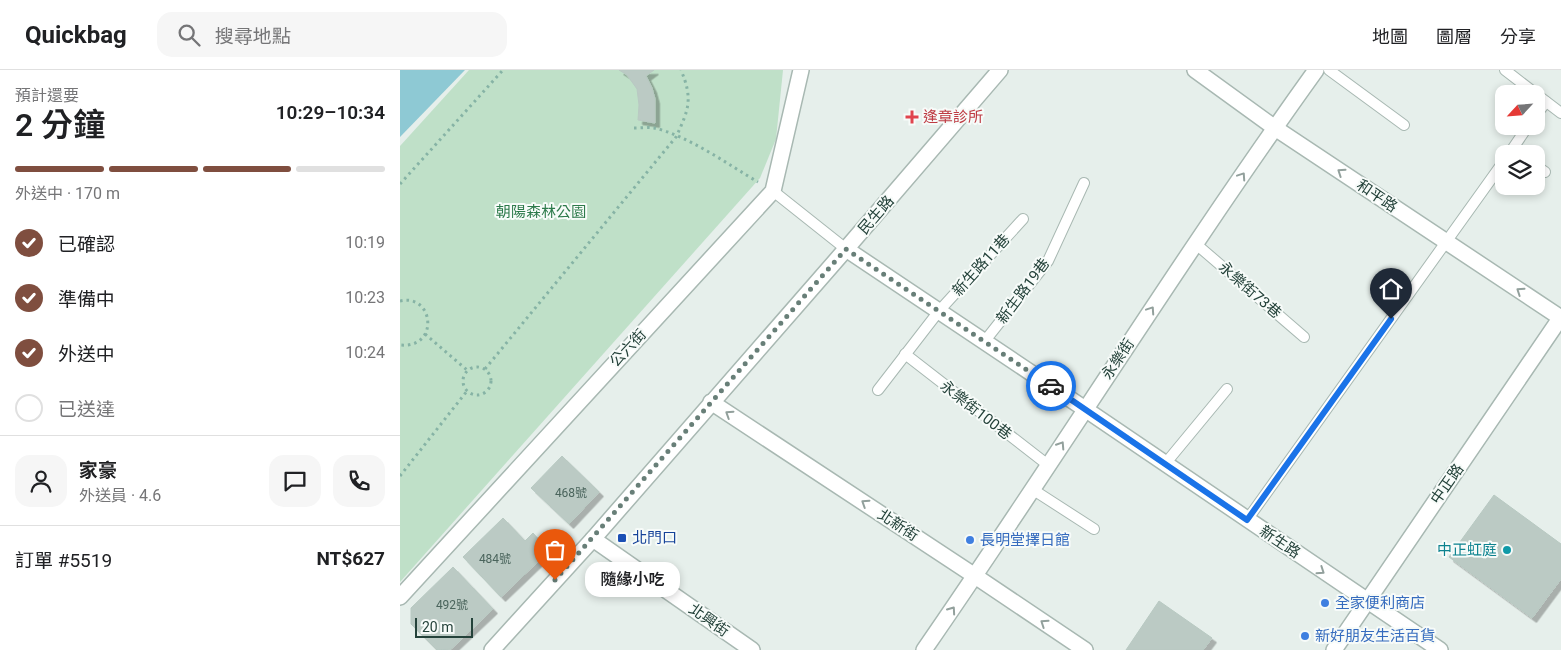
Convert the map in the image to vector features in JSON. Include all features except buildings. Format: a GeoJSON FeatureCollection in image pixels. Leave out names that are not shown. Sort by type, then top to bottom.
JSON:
{"type":"FeatureCollection","features":[{"type":"Feature","properties":{"kind":"street","name":"公六街"},"geometry":{"type":"LineString","coordinates":[[400,597],[773,192],[801,70]]}},
{"type":"Feature","properties":{"kind":"street","name":"民生路"},"geometry":{"type":"LineString","coordinates":[[492,650],[593,539],[1000,70]]}},
{"type":"Feature","properties":{"kind":"street","name":"和平路"},"geometry":{"type":"LineString","coordinates":[[1195,70],[1275,128],[1561,318]]}},
{"type":"Feature","properties":{"kind":"street","name":"永樂街"},"geometry":{"type":"LineString","coordinates":[[924,650],[976,576],[1084,408],[1316,70]]}},
{"type":"Feature","properties":{"kind":"street","name":"新生路"},"geometry":{"type":"LineString","coordinates":[[846,249],[1440,650]]}},
{"type":"Feature","properties":{"kind":"street","name":"中正路"},"geometry":{"type":"LineString","coordinates":[[1334,650],[1561,318]]}},
{"type":"Feature","properties":{"kind":"street","name":"北新街"},"geometry":{"type":"LineString","coordinates":[[711,402],[1085,650]]}},
{"type":"Feature","properties":{"kind":"street","name":"北興街"},"geometry":{"type":"LineString","coordinates":[[593,539],[752,650]]}},
{"type":"Feature","properties":{"kind":"lane"},"geometry":{"type":"LineString","coordinates":[[1329,70],[1404,125]]}},
{"type":"Feature","properties":{"kind":"lane"},"geometry":{"type":"LineString","coordinates":[[1505,70],[1524,85]]}},
{"type":"Feature","properties":{"kind":"lane"},"geometry":{"type":"LineString","coordinates":[[1546,102],[1561,113]]}},
{"type":"Feature","properties":{"kind":"lane"},"geometry":{"type":"LineString","coordinates":[[1247,520],[1495,174]]}},
{"type":"Feature","properties":{"kind":"lane","name":"新生路19巷"},"geometry":{"type":"LineString","coordinates":[[984,342],[1048,261],[1084,183]]}},
{"type":"Feature","properties":{"kind":"lane"},"geometry":{"type":"LineString","coordinates":[[773,192],[846,249]]}},
{"type":"Feature","properties":{"kind":"lane","name":"新生路11巷"},"geometry":{"type":"LineString","coordinates":[[878,390],[939,311],[1023,219]]}},
{"type":"Feature","properties":{"kind":"lane","name":"永樂街73巷"},"geometry":{"type":"LineString","coordinates":[[1196,244],[1304,337]]}},
{"type":"Feature","properties":{"kind":"lane","name":"永樂街100巷"},"geometry":{"type":"LineString","coordinates":[[905,354],[1048,465]]}},
{"type":"Feature","properties":{"kind":"lane"},"geometry":{"type":"LineString","coordinates":[[1165,464],[1227,389]]}},
{"type":"Feature","properties":{"kind":"lane"},"geometry":{"type":"LineString","coordinates":[[1032,489],[1094,529]]}},
{"type":"Feature","properties":{"kind":"path"},"geometry":{"type":"LineString","coordinates":[[400,184],[503,70]]}},
{"type":"Feature","properties":{"kind":"path"},"geometry":{"type":"LineString","coordinates":[[485,369],[676,137],[688,112],[688,88],[681,70]]}},
{"type":"Feature","properties":{"kind":"path"},"geometry":{"type":"LineString","coordinates":[[634,128],[654,128],[703,149],[773,192]]}},
{"type":"Feature","properties":{"kind":"path"},"geometry":{"type":"LineString","coordinates":[[400,301],[410,301],[422,307],[428,320],[426,334],[415,344],[400,345]]}},
{"type":"Feature","properties":{"kind":"path"},"geometry":{"type":"LineString","coordinates":[[426,334],[467,370]]}},
{"type":"Feature","properties":{"kind":"path"},"geometry":{"type":"LineString","coordinates":[[475,366],[485,369],[491,377],[488,391],[480,395],[467,392],[463,383],[467,370],[475,366]]}},
{"type":"Feature","properties":{"kind":"path"},"geometry":{"type":"LineString","coordinates":[[400,476],[467,392]]}},
{"type":"Feature","properties":{"kind":"green space","name":"朝陽森林公園"},"geometry":{"type":"Polygon","coordinates":[[[469,70],[783,70],[776,139],[760,178],[400,582],[400,146],[469,70]]]}},
{"type":"Feature","properties":{"kind":"water"},"geometry":{"type":"Polygon","coordinates":[[[400,70],[465,70],[400,137],[400,70]]]}},
{"type":"Feature","properties":{"kind":"way so far"},"geometry":{"type":"LineString","coordinates":[[555,580],[846,249],[1051,386]]}},
{"type":"Feature","properties":{"kind":"place","name":"逢章診所"},"geometry":{"type":"Point","coordinates":[912,117]}},
{"type":"Feature","properties":{"kind":"place","name":"北門口"},"geometry":{"type":"Point","coordinates":[622,538]}},
{"type":"Feature","properties":{"kind":"place","name":"長明堂擇日館"},"geometry":{"type":"Point","coordinates":[970,540]}},
{"type":"Feature","properties":{"kind":"place","name":"中正虹庭"},"geometry":{"type":"Point","coordinates":[1507,550]}},
{"type":"Feature","properties":{"kind":"place","name":"隨緣小吃"},"geometry":{"type":"Point","coordinates":[555,580]}},
{"type":"Feature","properties":{"kind":"place","name":"全家便利商店"},"geometry":{"type":"Point","coordinates":[1325,603]}},
{"type":"Feature","properties":{"kind":"place","name":"新好朋友生活百貨"},"geometry":{"type":"Point","coordinates":[1305,636]}},
{"type":"Feature","properties":{"kind":"route"},"geometry":{"type":"LineString","coordinates":[[1051,386],[1247,520],[1391,319]]}}]}
